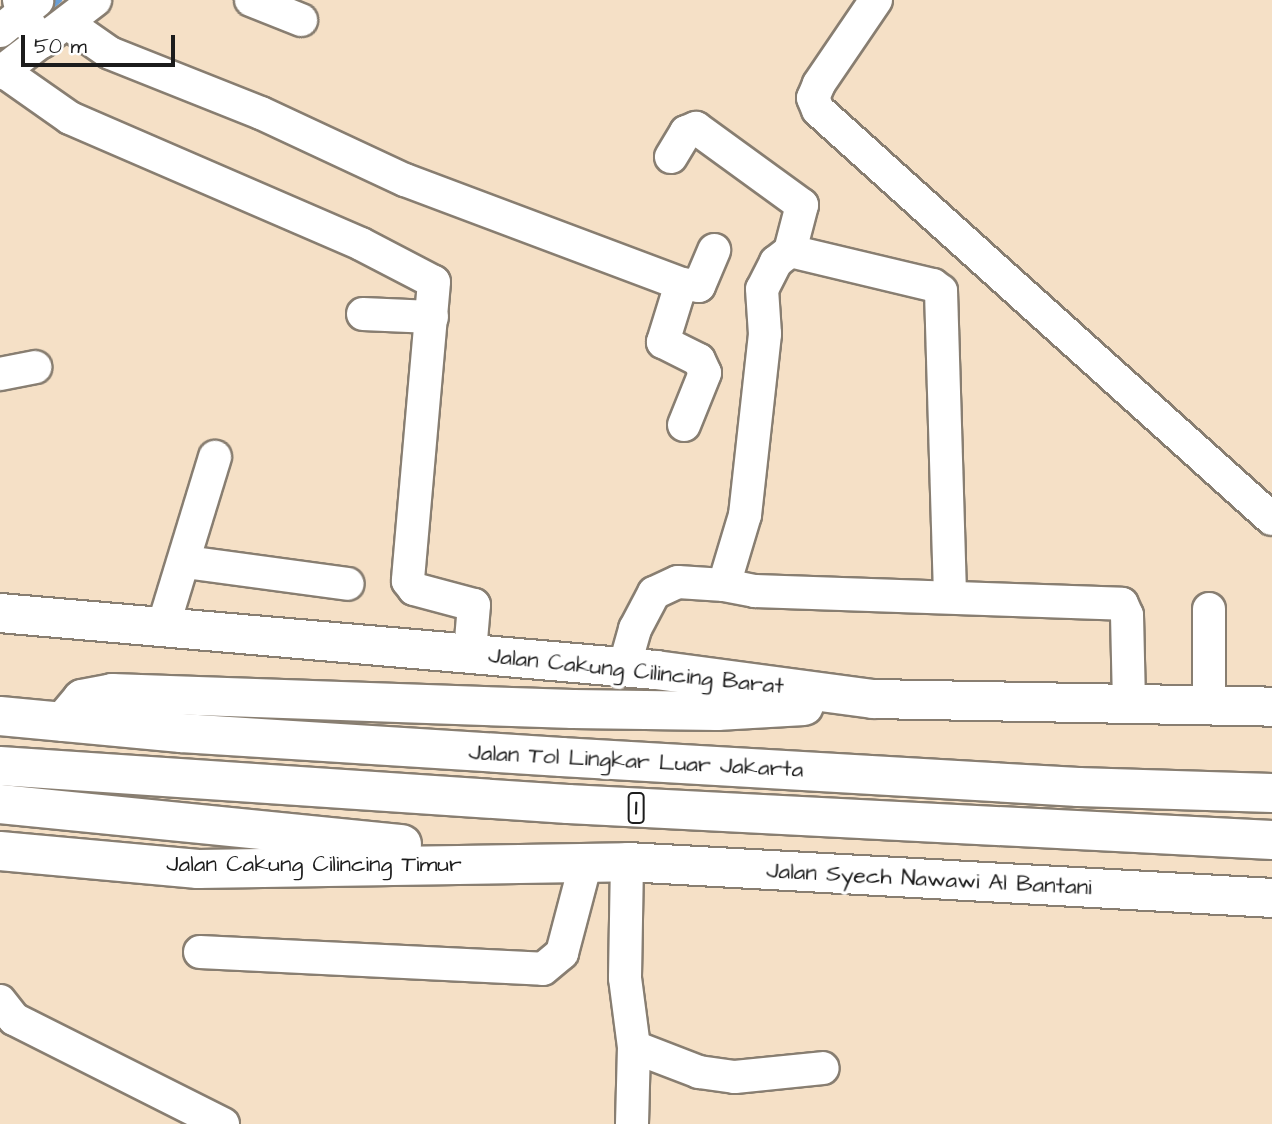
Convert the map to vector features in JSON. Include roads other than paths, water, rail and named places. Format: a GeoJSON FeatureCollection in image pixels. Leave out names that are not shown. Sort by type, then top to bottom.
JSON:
{"type":"FeatureCollection","features":[{"type":"Feature","properties":{"kind":"highway","name":"Jalan Cakung Cilincing Barat"},"geometry":{"type":"LineString","coordinates":[[0,613],[470,652],[873,699],[1128,688],[1209,706],[1272,707]]}},
{"type":"Feature","properties":{"kind":"highway"},"geometry":{"type":"LineString","coordinates":[[63,722],[82,699],[112,693],[717,711],[873,699]]}},
{"type":"Feature","properties":{"kind":"highway","name":"Jalan Tol Lingkar Luar Jakarta"},"geometry":{"type":"LineString","coordinates":[[0,716],[561,757],[1272,793]]}},
{"type":"Feature","properties":{"kind":"highway","name":"Jalan Tol Lingkar Luar Jakarta"},"geometry":{"type":"LineString","coordinates":[[0,766],[554,804],[1272,840]]}},
{"type":"Feature","properties":{"kind":"highway"},"geometry":{"type":"LineString","coordinates":[[0,804],[586,862]]}},
{"type":"Feature","properties":{"kind":"highway","name":"Jalan Cakung Cilincing Timur"},"geometry":{"type":"LineString","coordinates":[[0,851],[198,869],[586,862]]}},
{"type":"Feature","properties":{"kind":"highway","name":"Jalan Syech Nawawi Al Bantani"},"geometry":{"type":"LineString","coordinates":[[586,862],[1272,898]]}},
{"type":"Feature","properties":{"kind":"street"},"geometry":{"type":"LineString","coordinates":[[67,23],[95,0]]}},
{"type":"Feature","properties":{"kind":"street"},"geometry":{"type":"LineString","coordinates":[[251,0],[301,20]]}},
{"type":"Feature","properties":{"kind":"street"},"geometry":{"type":"LineString","coordinates":[[876,0],[819,85],[813,98],[818,110],[1272,519]]}},
{"type":"Feature","properties":{"kind":"street"},"geometry":{"type":"LineString","coordinates":[[470,652],[474,605],[414,589],[408,582],[435,284],[431,279],[70,118],[2,72],[27,20],[67,23],[110,53],[261,113],[405,180],[681,284],[699,286],[714,250]]}},
{"type":"Feature","properties":{"kind":"street"},"geometry":{"type":"LineString","coordinates":[[671,157],[687,132],[696,128],[800,202],[790,251],[776,262],[762,289],[765,334],[745,515],[723,585]]}},
{"type":"Feature","properties":{"kind":"street"},"geometry":{"type":"LineString","coordinates":[[790,251],[933,285],[941,291],[950,596]]}},
{"type":"Feature","properties":{"kind":"street"},"geometry":{"type":"LineString","coordinates":[[681,284],[663,342],[699,360],[705,373],[684,425]]}},
{"type":"Feature","properties":{"kind":"street"},"geometry":{"type":"LineString","coordinates":[[363,314],[432,317]]}},
{"type":"Feature","properties":{"kind":"street"},"geometry":{"type":"LineString","coordinates":[[0,374],[35,366]]}},
{"type":"Feature","properties":{"kind":"street"},"geometry":{"type":"LineString","coordinates":[[163,627],[186,562],[215,457]]}},
{"type":"Feature","properties":{"kind":"street"},"geometry":{"type":"LineString","coordinates":[[186,562],[348,584]]}},
{"type":"Feature","properties":{"kind":"street"},"geometry":{"type":"LineString","coordinates":[[624,668],[635,629],[654,593],[678,582],[723,585],[755,591],[1122,604],[1127,615],[1128,688]]}},
{"type":"Feature","properties":{"kind":"street"},"geometry":{"type":"LineString","coordinates":[[1209,609],[1209,706]]}},
{"type":"Feature","properties":{"kind":"street"},"geometry":{"type":"LineString","coordinates":[[200,952],[543,969],[562,953],[586,862]]}},
{"type":"Feature","properties":{"kind":"street"},"geometry":{"type":"LineString","coordinates":[[626,862],[625,978],[634,1047],[632,1124]]}},
{"type":"Feature","properties":{"kind":"street"},"geometry":{"type":"LineString","coordinates":[[0,1001],[14,1019],[223,1124]]}},
{"type":"Feature","properties":{"kind":"street"},"geometry":{"type":"LineString","coordinates":[[634,1047],[699,1072],[735,1077],[823,1068]]}},
{"type":"Feature","properties":{"kind":"waterway"},"geometry":{"type":"LineString","coordinates":[[47,10],[59,0]]}}]}
